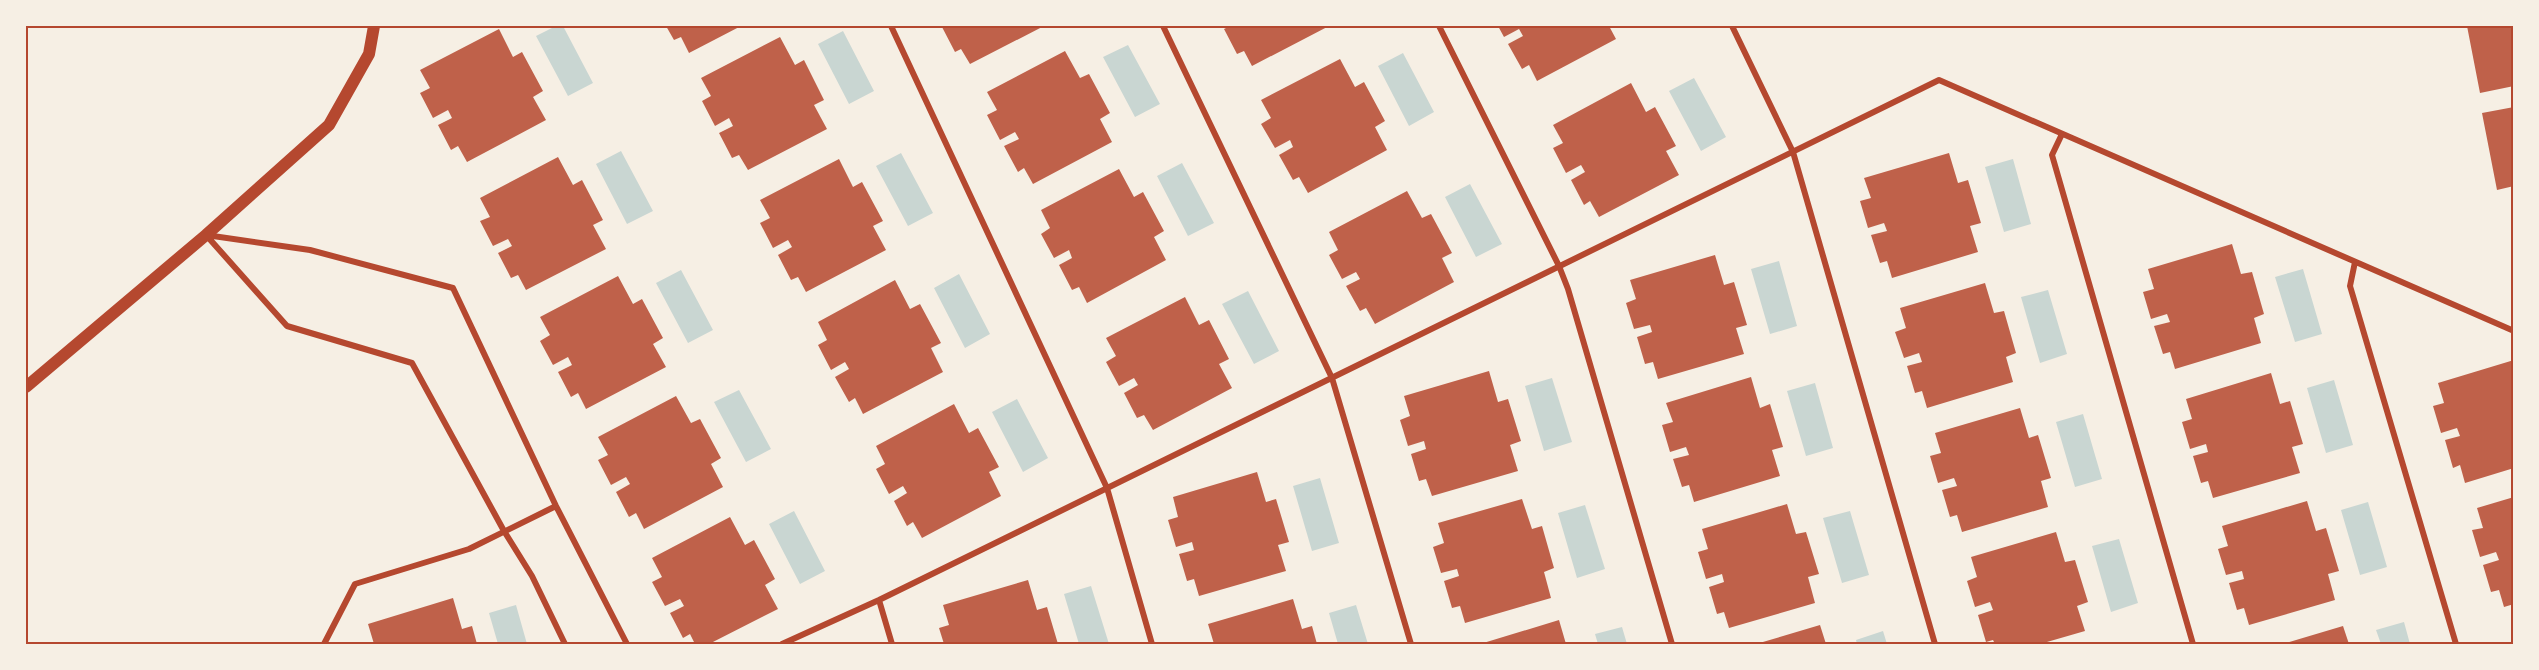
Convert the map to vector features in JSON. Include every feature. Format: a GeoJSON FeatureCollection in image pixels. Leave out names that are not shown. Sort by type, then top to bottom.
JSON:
{"type":"FeatureCollection","features":[{"type":"Feature","properties":{"kind":"main road"},"geometry":{"type":"LineString","coordinates":[[26,387],[206,235],[328,125],[369,54],[374,26]]}},
{"type":"Feature","properties":{"kind":"street"},"geometry":{"type":"LineString","coordinates":[[891,26],[1107,488],[1152,645]]}},
{"type":"Feature","properties":{"kind":"street"},"geometry":{"type":"LineString","coordinates":[[1163,26],[1332,378],[1411,645]]}},
{"type":"Feature","properties":{"kind":"street"},"geometry":{"type":"LineString","coordinates":[[1439,26],[1559,266],[1672,645]]}},
{"type":"Feature","properties":{"kind":"street"},"geometry":{"type":"LineString","coordinates":[[1732,26],[1793,152],[1935,645]]}},
{"type":"Feature","properties":{"kind":"street"},"geometry":{"type":"LineString","coordinates":[[782,645],[879,600],[1940,80],[2514,331]]}},
{"type":"Feature","properties":{"kind":"street"},"geometry":{"type":"LineString","coordinates":[[2062,134],[2052,155],[2193,645]]}},
{"type":"Feature","properties":{"kind":"street"},"geometry":{"type":"LineString","coordinates":[[206,235],[310,250],[453,288],[556,506],[627,645]]}},
{"type":"Feature","properties":{"kind":"street"},"geometry":{"type":"LineString","coordinates":[[206,235],[287,326],[412,363],[504,531],[532,576],[565,645]]}},
{"type":"Feature","properties":{"kind":"street"},"geometry":{"type":"LineString","coordinates":[[2355,262],[2350,286],[2456,645]]}},
{"type":"Feature","properties":{"kind":"street"},"geometry":{"type":"LineString","coordinates":[[324,645],[355,584],[469,549],[556,506]]}},
{"type":"Feature","properties":{"kind":"street"},"geometry":{"type":"LineString","coordinates":[[879,600],[892,645]]}},
{"type":"Feature","properties":{"kind":"shaded area"},"geometry":{"type":"Polygon","coordinates":[[[556,26],[563,26],[593,83],[568,96],[536,36],[556,26]]]}},
{"type":"Feature","properties":{"kind":"shaded area"},"geometry":{"type":"Polygon","coordinates":[[[843,31],[874,91],[849,104],[818,44],[843,31]]]}},
{"type":"Feature","properties":{"kind":"shaded area"},"geometry":{"type":"Polygon","coordinates":[[[1128,45],[1160,104],[1135,117],[1103,57],[1128,45]]]}},
{"type":"Feature","properties":{"kind":"shaded area"},"geometry":{"type":"Polygon","coordinates":[[[1403,53],[1434,112],[1409,126],[1378,66],[1403,53]]]}},
{"type":"Feature","properties":{"kind":"shaded area"},"geometry":{"type":"Polygon","coordinates":[[[1694,78],[1726,137],[1701,151],[1669,91],[1694,78]]]}},
{"type":"Feature","properties":{"kind":"shaded area"},"geometry":{"type":"Polygon","coordinates":[[[621,151],[653,211],[627,224],[596,164],[621,151]]]}},
{"type":"Feature","properties":{"kind":"shaded area"},"geometry":{"type":"Polygon","coordinates":[[[901,153],[933,213],[908,226],[876,166],[901,153]]]}},
{"type":"Feature","properties":{"kind":"shaded area"},"geometry":{"type":"Polygon","coordinates":[[[2013,159],[2031,224],[2004,232],[1985,167],[2013,159]]]}},
{"type":"Feature","properties":{"kind":"shaded area"},"geometry":{"type":"Polygon","coordinates":[[[1182,163],[1214,223],[1188,236],[1157,176],[1182,163]]]}},
{"type":"Feature","properties":{"kind":"shaded area"},"geometry":{"type":"Polygon","coordinates":[[[1470,184],[1502,244],[1476,257],[1445,197],[1470,184]]]}},
{"type":"Feature","properties":{"kind":"shaded area"},"geometry":{"type":"Polygon","coordinates":[[[1779,261],[1797,326],[1770,334],[1751,269],[1779,261]]]}},
{"type":"Feature","properties":{"kind":"shaded area"},"geometry":{"type":"Polygon","coordinates":[[[2303,269],[2322,334],[2295,342],[2275,277],[2303,269]]]}},
{"type":"Feature","properties":{"kind":"shaded area"},"geometry":{"type":"Polygon","coordinates":[[[681,270],[713,330],[688,343],[656,283],[681,270]]]}},
{"type":"Feature","properties":{"kind":"shaded area"},"geometry":{"type":"Polygon","coordinates":[[[959,274],[990,334],[965,348],[934,288],[959,274]]]}},
{"type":"Feature","properties":{"kind":"shaded area"},"geometry":{"type":"Polygon","coordinates":[[[2048,290],[2067,354],[2040,363],[2021,297],[2048,290]]]}},
{"type":"Feature","properties":{"kind":"shaded area"},"geometry":{"type":"Polygon","coordinates":[[[1248,291],[1279,351],[1254,364],[1222,304],[1248,291]]]}},
{"type":"Feature","properties":{"kind":"shaded area"},"geometry":{"type":"Polygon","coordinates":[[[1552,378],[1572,442],[1544,451],[1525,386],[1552,378]]]}},
{"type":"Feature","properties":{"kind":"shaded area"},"geometry":{"type":"Polygon","coordinates":[[[2334,380],[2353,445],[2326,453],[2307,388],[2334,380]]]}},
{"type":"Feature","properties":{"kind":"shaded area"},"geometry":{"type":"Polygon","coordinates":[[[1815,383],[1833,448],[1806,456],[1787,391],[1815,383]]]}},
{"type":"Feature","properties":{"kind":"shaded area"},"geometry":{"type":"Polygon","coordinates":[[[739,390],[771,449],[746,462],[714,402],[739,390]]]}},
{"type":"Feature","properties":{"kind":"shaded area"},"geometry":{"type":"Polygon","coordinates":[[[1017,399],[1048,458],[1023,472],[992,412],[1017,399]]]}},
{"type":"Feature","properties":{"kind":"shaded area"},"geometry":{"type":"Polygon","coordinates":[[[2083,414],[2102,479],[2075,487],[2056,422],[2083,414]]]}},
{"type":"Feature","properties":{"kind":"shaded area"},"geometry":{"type":"Polygon","coordinates":[[[1320,478],[1339,543],[1312,551],[1293,486],[1320,478]]]}},
{"type":"Feature","properties":{"kind":"shaded area"},"geometry":{"type":"Polygon","coordinates":[[[2368,502],[2387,567],[2360,575],[2341,510],[2368,502]]]}},
{"type":"Feature","properties":{"kind":"shaded area"},"geometry":{"type":"Polygon","coordinates":[[[1585,505],[1605,569],[1577,578],[1558,513],[1585,505]]]}},
{"type":"Feature","properties":{"kind":"shaded area"},"geometry":{"type":"Polygon","coordinates":[[[794,511],[825,571],[800,584],[769,524],[794,511]]]}},
{"type":"Feature","properties":{"kind":"shaded area"},"geometry":{"type":"Polygon","coordinates":[[[1850,511],[1869,575],[1842,583],[1823,518],[1850,511]]]}},
{"type":"Feature","properties":{"kind":"shaded area"},"geometry":{"type":"Polygon","coordinates":[[[2119,539],[2138,603],[2111,612],[2092,546],[2119,539]]]}},
{"type":"Feature","properties":{"kind":"shaded area"},"geometry":{"type":"Polygon","coordinates":[[[1091,586],[1109,644],[1079,644],[1064,594],[1091,586]]]}},
{"type":"Feature","properties":{"kind":"shaded area"},"geometry":{"type":"Polygon","coordinates":[[[516,605],[527,644],[498,644],[489,613],[516,605]]]}},
{"type":"Feature","properties":{"kind":"shaded area"},"geometry":{"type":"Polygon","coordinates":[[[1356,605],[1368,644],[1338,644],[1329,613],[1356,605]]]}},
{"type":"Feature","properties":{"kind":"shaded area"},"geometry":{"type":"Polygon","coordinates":[[[2404,622],[2410,644],[2381,644],[2376,630],[2404,622]]]}},
{"type":"Feature","properties":{"kind":"shaded area"},"geometry":{"type":"Polygon","coordinates":[[[1622,627],[1627,644],[1598,644],[1595,634],[1622,627]]]}},
{"type":"Feature","properties":{"kind":"shaded area"},"geometry":{"type":"Polygon","coordinates":[[[1883,631],[1887,644],[1857,644],[1856,640],[1883,631]]]}},
{"type":"Feature","properties":{"kind":"building"},"geometry":{"type":"Polygon","coordinates":[[[666,26],[741,26],[689,53],[681,37],[674,40],[666,26]]]}},
{"type":"Feature","properties":{"kind":"building"},"geometry":{"type":"Polygon","coordinates":[[[1044,26],[970,64],[961,49],[955,52],[942,27],[1044,26]]]}},
{"type":"Feature","properties":{"kind":"building"},"geometry":{"type":"Polygon","coordinates":[[[1230,26],[1329,26],[1252,66],[1244,51],[1237,54],[1224,29],[1230,26]]]}},
{"type":"Feature","properties":{"kind":"building"},"geometry":{"type":"Polygon","coordinates":[[[1498,26],[1609,26],[1616,39],[1537,81],[1529,65],[1522,69],[1508,44],[1523,36],[1519,29],[1504,37],[1498,26]]]}},
{"type":"Feature","properties":{"kind":"building"},"geometry":{"type":"Polygon","coordinates":[[[2467,26],[2514,26],[2514,86],[2480,93],[2467,26]]]}},
{"type":"Feature","properties":{"kind":"building"},"geometry":{"type":"Polygon","coordinates":[[[499,29],[513,57],[522,52],[543,91],[533,97],[546,120],[467,162],[458,146],[451,150],[438,125],[452,118],[448,110],[433,118],[420,93],[430,88],[420,70],[499,29]]]}},
{"type":"Feature","properties":{"kind":"building"},"geometry":{"type":"Polygon","coordinates":[[[780,37],[795,65],[804,60],[824,100],[814,105],[827,129],[748,170],[739,155],[732,158],[719,133],[733,126],[729,118],[715,126],[702,101],[711,96],[701,78],[780,37]]]}},
{"type":"Feature","properties":{"kind":"building"},"geometry":{"type":"Polygon","coordinates":[[[1065,51],[1080,78],[1089,74],[1110,113],[1100,119],[1112,142],[1033,184],[1024,168],[1018,172],[1004,146],[1019,139],[1015,132],[1000,140],[987,115],[997,110],[987,92],[1065,51]]]}},
{"type":"Feature","properties":{"kind":"building"},"geometry":{"type":"Polygon","coordinates":[[[1340,59],[1355,87],[1364,82],[1385,121],[1375,127],[1387,150],[1308,193],[1299,177],[1293,180],[1279,155],[1293,147],[1290,140],[1275,148],[1261,124],[1271,118],[1261,100],[1340,59]]]}},
{"type":"Feature","properties":{"kind":"building"},"geometry":{"type":"Polygon","coordinates":[[[1631,83],[1646,112],[1655,107],[1676,146],[1666,151],[1679,175],[1599,217],[1590,201],[1584,205],[1571,180],[1585,172],[1581,165],[1566,173],[1553,148],[1563,143],[1553,125],[1631,83]]]}},
{"type":"Feature","properties":{"kind":"building"},"geometry":{"type":"Polygon","coordinates":[[[2514,107],[2514,186],[2497,190],[2482,113],[2514,107]]]}},
{"type":"Feature","properties":{"kind":"building"},"geometry":{"type":"Polygon","coordinates":[[[1949,153],[1958,183],[1968,180],[1981,223],[1970,226],[1978,252],[1892,278],[1887,261],[1880,263],[1871,235],[1887,231],[1884,223],[1868,228],[1860,201],[1871,198],[1864,178],[1949,153]]]}},
{"type":"Feature","properties":{"kind":"building"},"geometry":{"type":"Polygon","coordinates":[[[558,157],[573,185],[582,180],[603,220],[593,225],[606,249],[526,290],[518,275],[511,278],[498,253],[512,246],[508,239],[493,246],[480,221],[490,217],[480,198],[558,157]]]}},
{"type":"Feature","properties":{"kind":"building"},"geometry":{"type":"Polygon","coordinates":[[[839,159],[853,187],[862,182],[883,221],[873,226],[886,250],[806,292],[798,277],[791,280],[778,255],[792,247],[788,240],[773,248],[760,223],[770,218],[760,200],[839,159]]]}},
{"type":"Feature","properties":{"kind":"building"},"geometry":{"type":"Polygon","coordinates":[[[1119,169],[1134,197],[1143,192],[1164,231],[1154,237],[1166,260],[1087,303],[1079,287],[1072,290],[1059,265],[1072,258],[1069,250],[1054,258],[1041,234],[1050,228],[1041,210],[1119,169]]]}},
{"type":"Feature","properties":{"kind":"building"},"geometry":{"type":"Polygon","coordinates":[[[1407,191],[1422,218],[1431,214],[1452,253],[1442,258],[1454,282],[1375,324],[1366,308],[1360,311],[1346,286],[1360,279],[1356,272],[1342,279],[1329,255],[1338,250],[1329,232],[1407,191]]]}},
{"type":"Feature","properties":{"kind":"building"},"geometry":{"type":"Polygon","coordinates":[[[2232,244],[2241,274],[2252,272],[2264,314],[2254,318],[2261,343],[2175,369],[2170,352],[2163,354],[2154,326],[2170,322],[2167,314],[2151,319],[2143,292],[2154,289],[2148,269],[2232,244]]]}},
{"type":"Feature","properties":{"kind":"building"},"geometry":{"type":"Polygon","coordinates":[[[1715,255],[1724,285],[1734,282],[1747,325],[1736,328],[1744,354],[1658,379],[1653,362],[1645,364],[1637,337],[1652,332],[1650,325],[1634,329],[1626,303],[1636,299],[1630,280],[1715,255]]]}},
{"type":"Feature","properties":{"kind":"building"},"geometry":{"type":"Polygon","coordinates":[[[618,276],[633,304],[642,299],[663,338],[653,344],[666,367],[586,409],[578,393],[571,397],[558,372],[572,365],[568,357],[553,365],[540,341],[550,335],[540,317],[618,276]]]}},
{"type":"Feature","properties":{"kind":"building"},"geometry":{"type":"Polygon","coordinates":[[[895,280],[910,309],[920,304],[941,343],[931,348],[943,372],[863,414],[855,398],[849,402],[835,377],[849,369],[845,362],[831,370],[818,345],[827,340],[818,322],[895,280]]]}},
{"type":"Feature","properties":{"kind":"building"},"geometry":{"type":"Polygon","coordinates":[[[1985,283],[1994,313],[2004,311],[2016,353],[2006,357],[2013,382],[1927,408],[1922,391],[1915,393],[1907,366],[1922,362],[1919,353],[1904,358],[1895,332],[1906,328],[1900,308],[1985,283]]]}},
{"type":"Feature","properties":{"kind":"building"},"geometry":{"type":"Polygon","coordinates":[[[1185,297],[1199,325],[1209,320],[1229,359],[1219,364],[1232,388],[1153,430],[1144,415],[1137,418],[1124,393],[1138,385],[1134,378],[1119,386],[1106,362],[1116,356],[1106,338],[1185,297]]]}},
{"type":"Feature","properties":{"kind":"building"},"geometry":{"type":"Polygon","coordinates":[[[2514,360],[2514,468],[2465,483],[2460,465],[2453,468],[2445,440],[2460,436],[2457,428],[2441,433],[2433,406],[2444,403],[2438,383],[2514,360]]]}},
{"type":"Feature","properties":{"kind":"building"},"geometry":{"type":"Polygon","coordinates":[[[1489,371],[1498,402],[1508,399],[1521,441],[1510,445],[1518,471],[1432,496],[1426,479],[1419,481],[1411,454],[1426,449],[1424,441],[1408,446],[1400,420],[1410,416],[1404,396],[1489,371]]]}},
{"type":"Feature","properties":{"kind":"building"},"geometry":{"type":"Polygon","coordinates":[[[2271,373],[2280,404],[2290,401],[2303,444],[2292,447],[2300,473],[2213,498],[2208,481],[2201,483],[2193,456],[2208,452],[2206,444],[2190,449],[2182,422],[2192,419],[2186,399],[2271,373]]]}},
{"type":"Feature","properties":{"kind":"building"},"geometry":{"type":"Polygon","coordinates":[[[1751,377],[1760,408],[1770,404],[1783,447],[1772,450],[1780,476],[1694,502],[1689,485],[1682,487],[1673,459],[1689,455],[1686,447],[1670,452],[1662,425],[1673,422],[1666,403],[1751,377]]]}},
{"type":"Feature","properties":{"kind":"building"},"geometry":{"type":"Polygon","coordinates":[[[676,396],[691,423],[700,419],[721,458],[711,464],[723,487],[644,529],[636,513],[629,517],[616,492],[630,484],[626,477],[611,485],[598,460],[608,455],[598,437],[676,396]]]}},
{"type":"Feature","properties":{"kind":"building"},"geometry":{"type":"Polygon","coordinates":[[[954,404],[969,433],[978,428],[999,467],[989,472],[1001,496],[922,538],[913,522],[907,526],[894,501],[907,493],[903,486],[889,494],[876,469],[885,464],[876,446],[954,404]]]}},
{"type":"Feature","properties":{"kind":"building"},"geometry":{"type":"Polygon","coordinates":[[[2020,408],[2029,438],[2038,435],[2051,478],[2041,481],[2048,507],[1962,532],[1957,515],[1950,517],[1942,490],[1957,486],[1954,478],[1938,483],[1930,456],[1941,453],[1935,433],[2020,408]]]}},
{"type":"Feature","properties":{"kind":"building"},"geometry":{"type":"Polygon","coordinates":[[[1257,472],[1266,502],[1276,499],[1289,542],[1278,545],[1286,571],[1199,596],[1194,579],[1187,581],[1179,554],[1194,550],[1192,542],[1176,547],[1168,520],[1178,517],[1173,497],[1257,472]]]}},
{"type":"Feature","properties":{"kind":"building"},"geometry":{"type":"Polygon","coordinates":[[[2514,497],[2514,604],[2504,607],[2499,590],[2491,592],[2483,565],[2499,560],[2496,552],[2480,557],[2472,530],[2483,528],[2477,508],[2514,497]]]}},
{"type":"Feature","properties":{"kind":"building"},"geometry":{"type":"Polygon","coordinates":[[[1522,499],[1532,529],[1542,526],[1554,568],[1544,572],[1551,598],[1465,623],[1460,606],[1452,608],[1444,581],[1459,576],[1457,569],[1441,573],[1433,547],[1444,543],[1438,523],[1522,499]]]}},
{"type":"Feature","properties":{"kind":"building"},"geometry":{"type":"Polygon","coordinates":[[[2307,501],[2316,531],[2326,528],[2339,571],[2328,574],[2335,600],[2249,625],[2244,608],[2237,610],[2229,583],[2244,579],[2242,571],[2226,575],[2218,549],[2228,546],[2222,526],[2307,501]]]}},
{"type":"Feature","properties":{"kind":"building"},"geometry":{"type":"Polygon","coordinates":[[[1787,504],[1796,534],[1806,532],[1819,574],[1808,577],[1815,603],[1729,628],[1724,612],[1717,614],[1709,587],[1724,582],[1722,574],[1706,579],[1698,552],[1708,549],[1702,529],[1787,504]]]}},
{"type":"Feature","properties":{"kind":"building"},"geometry":{"type":"Polygon","coordinates":[[[730,517],[745,545],[754,540],[775,579],[765,585],[778,609],[709,644],[695,644],[690,634],[683,638],[670,613],[684,606],[680,599],[665,606],[652,582],[662,577],[652,558],[730,517]]]}},
{"type":"Feature","properties":{"kind":"building"},"geometry":{"type":"Polygon","coordinates":[[[2056,532],[2065,562],[2075,560],[2088,602],[2077,606],[2085,631],[2040,644],[1995,644],[1993,640],[1986,642],[1978,615],[1993,610],[1990,602],[1975,607],[1967,581],[1977,577],[1971,557],[2056,532]]]}},
{"type":"Feature","properties":{"kind":"building"},"geometry":{"type":"Polygon","coordinates":[[[1028,580],[1037,610],[1047,607],[1058,644],[944,644],[939,628],[949,625],[943,605],[1028,580]]]}},
{"type":"Feature","properties":{"kind":"building"},"geometry":{"type":"Polygon","coordinates":[[[453,598],[462,629],[472,626],[477,644],[374,644],[368,624],[453,598]]]}},
{"type":"Feature","properties":{"kind":"building"},"geometry":{"type":"Polygon","coordinates":[[[1293,599],[1302,629],[1312,626],[1317,644],[1214,644],[1208,624],[1293,599]]]}},
{"type":"Feature","properties":{"kind":"building"},"geometry":{"type":"Polygon","coordinates":[[[1559,620],[1566,644],[1480,644],[1559,620]]]}},
{"type":"Feature","properties":{"kind":"building"},"geometry":{"type":"Polygon","coordinates":[[[1820,625],[1826,644],[1756,644],[1820,625]]]}},
{"type":"Feature","properties":{"kind":"building"},"geometry":{"type":"Polygon","coordinates":[[[2343,626],[2349,644],[2283,644],[2343,626]]]}}]}
